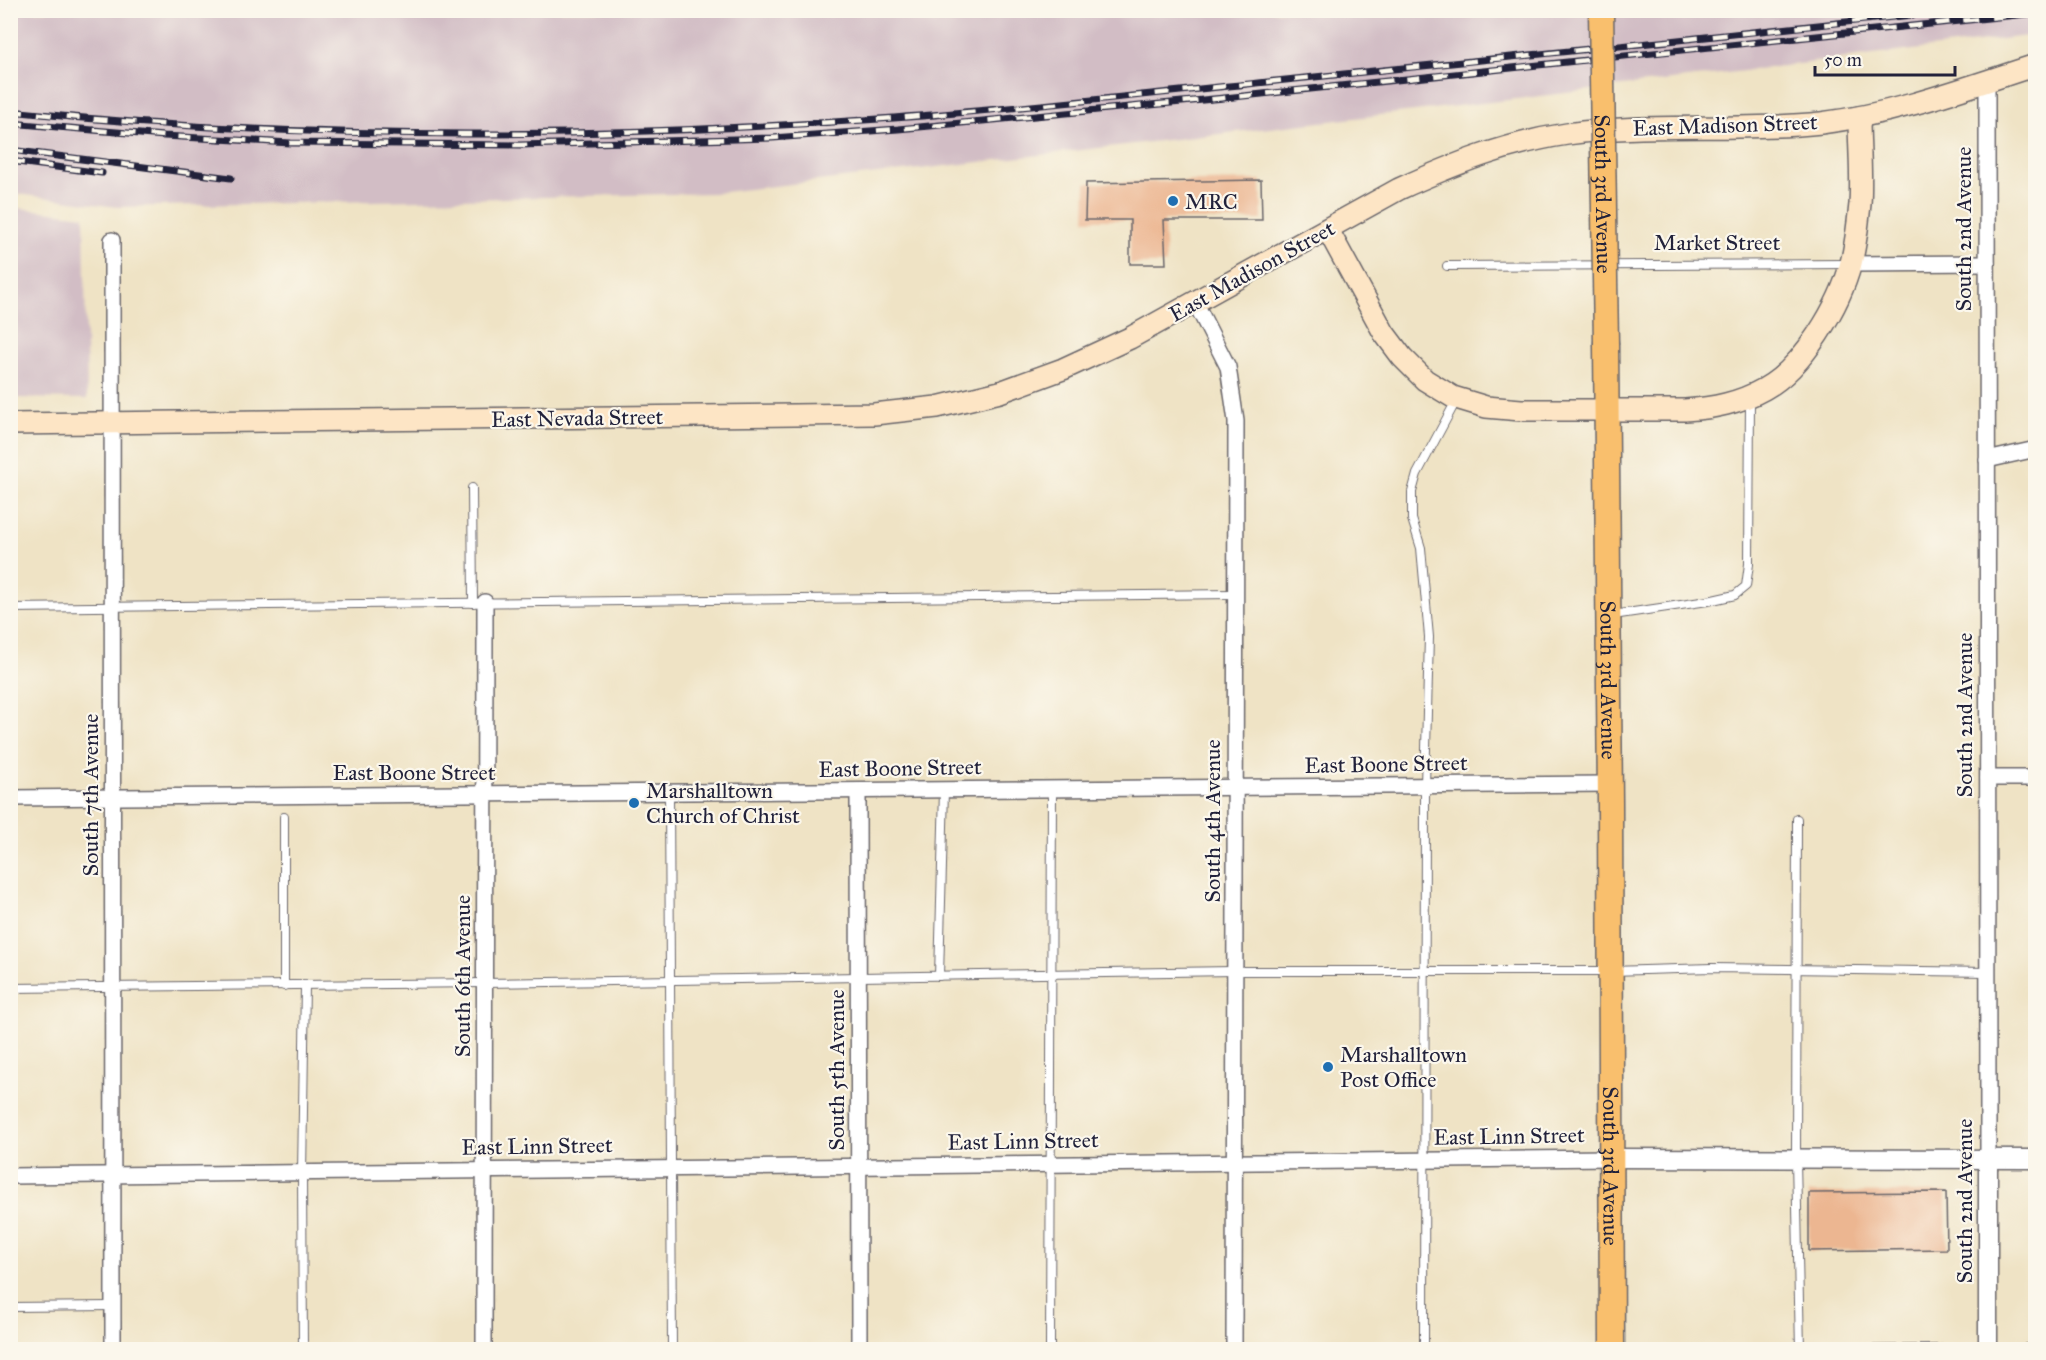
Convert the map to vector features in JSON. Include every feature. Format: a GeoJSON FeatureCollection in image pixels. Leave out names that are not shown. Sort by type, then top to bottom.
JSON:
{"type":"FeatureCollection","features":[{"type":"Feature","properties":{"kind":"main road","name":"South 3rd Avenue"},"geometry":{"type":"LineString","coordinates":[[1601,10],[1609,616],[1612,1350]]}},
{"type":"Feature","properties":{"kind":"main road","name":"East Madison Street"},"geometry":{"type":"LineString","coordinates":[[1130,338],[1399,189],[1489,152],[1526,141],[1568,134],[1628,129],[1772,126],[1820,123],[1859,117],[1936,99],[2036,65]]}},
{"type":"Feature","properties":{"kind":"main road"},"geometry":{"type":"LineString","coordinates":[[1328,230],[1384,333],[1402,357],[1425,380],[1458,398],[1486,407],[1521,410],[1606,411],[1707,408],[1750,396],[1783,376],[1810,345],[1833,306],[1850,264],[1860,202],[1859,117]]}},
{"type":"Feature","properties":{"kind":"main road","name":"East Nevada Street"},"geometry":{"type":"LineString","coordinates":[[10,424],[874,414],[937,407],[1000,392],[1063,369],[1130,338]]}},
{"type":"Feature","properties":{"kind":"street","name":"South 2nd Avenue"},"geometry":{"type":"LineString","coordinates":[[1988,81],[1988,1349]]}},
{"type":"Feature","properties":{"kind":"street","name":"South 7th Avenue"},"geometry":{"type":"LineString","coordinates":[[112,240],[113,1350]]}},
{"type":"Feature","properties":{"kind":"street","name":"Market Street"},"geometry":{"type":"LineString","coordinates":[[1850,264],[1987,263]]}},
{"type":"Feature","properties":{"kind":"street","name":"South 4th Avenue"},"geometry":{"type":"LineString","coordinates":[[1195,302],[1228,367],[1236,421],[1234,1350]]}},
{"type":"Feature","properties":{"kind":"street"},"geometry":{"type":"LineString","coordinates":[[1988,460],[2036,449]]}},
{"type":"Feature","properties":{"kind":"street","name":"South 6th Avenue"},"geometry":{"type":"LineString","coordinates":[[479,603],[486,794],[484,1350]]}},
{"type":"Feature","properties":{"kind":"street"},"geometry":{"type":"LineString","coordinates":[[1988,778],[2036,778]]}},
{"type":"Feature","properties":{"kind":"street","name":"East Boone Street"},"geometry":{"type":"LineString","coordinates":[[10,798],[1610,784]]}},
{"type":"Feature","properties":{"kind":"street","name":"South 5th Avenue"},"geometry":{"type":"LineString","coordinates":[[858,791],[859,1350]]}},
{"type":"Feature","properties":{"kind":"street","name":"East Linn Street"},"geometry":{"type":"LineString","coordinates":[[10,1176],[1611,1158],[2036,1159]]}},
{"type":"Feature","properties":{"kind":"lane","name":"Market Street"},"geometry":{"type":"LineString","coordinates":[[1447,266],[1850,264]]}},
{"type":"Feature","properties":{"kind":"lane"},"geometry":{"type":"LineString","coordinates":[[1609,616],[1717,599],[1735,595],[1746,586],[1749,564],[1750,396]]}},
{"type":"Feature","properties":{"kind":"lane"},"geometry":{"type":"LineString","coordinates":[[1424,1350],[1425,786],[1429,637],[1421,548],[1412,519],[1412,492],[1417,474],[1458,398]]}},
{"type":"Feature","properties":{"kind":"lane"},"geometry":{"type":"LineString","coordinates":[[472,488],[479,603]]}},
{"type":"Feature","properties":{"kind":"lane"},"geometry":{"type":"LineString","coordinates":[[10,608],[1235,594]]}},
{"type":"Feature","properties":{"kind":"lane"},"geometry":{"type":"LineString","coordinates":[[1050,1350],[1052,789]]}},
{"type":"Feature","properties":{"kind":"lane"},"geometry":{"type":"LineString","coordinates":[[939,976],[945,790]]}},
{"type":"Feature","properties":{"kind":"lane"},"geometry":{"type":"LineString","coordinates":[[669,792],[672,1350]]}},
{"type":"Feature","properties":{"kind":"lane"},"geometry":{"type":"LineString","coordinates":[[284,817],[284,986]]}},
{"type":"Feature","properties":{"kind":"lane"},"geometry":{"type":"LineString","coordinates":[[1797,819],[1796,1159],[1800,1350]]}},
{"type":"Feature","properties":{"kind":"lane"},"geometry":{"type":"LineString","coordinates":[[10,988],[305,986],[1234,971],[1611,971],[1712,968],[1988,972]]}},
{"type":"Feature","properties":{"kind":"lane"},"geometry":{"type":"LineString","coordinates":[[303,1350],[302,1173],[305,986]]}},
{"type":"Feature","properties":{"kind":"lane"},"geometry":{"type":"LineString","coordinates":[[10,1307],[113,1306]]}},
{"type":"Feature","properties":{"kind":"lane"},"geometry":{"type":"LineString","coordinates":[[1827,1350],[2036,1348]]}},
{"type":"Feature","properties":{"kind":"shaded area"},"geometry":{"type":"Polygon","coordinates":[[[11,11],[2035,11],[2035,35],[1525,98],[716,193],[117,207],[11,193],[11,11]]]}},
{"type":"Feature","properties":{"kind":"shaded area"},"geometry":{"type":"Polygon","coordinates":[[[11,207],[84,216],[87,399],[11,398],[11,207]]]}},
{"type":"Feature","properties":{"kind":"building","name":"MRC"},"geometry":{"type":"Polygon","coordinates":[[[1261,180],[1262,220],[1164,220],[1166,264],[1130,264],[1130,220],[1085,220],[1086,183],[1261,180]]]}},
{"type":"Feature","properties":{"kind":"building"},"geometry":{"type":"Polygon","coordinates":[[[1946,1192],[1947,1249],[1809,1251],[1809,1193],[1946,1192]]]}},
{"type":"Feature","properties":{"kind":"railway"},"geometry":{"type":"LineString","coordinates":[[10,111],[120,121],[341,132],[563,133],[784,125],[1044,105],[1959,10]]}},
{"type":"Feature","properties":{"kind":"railway"},"geometry":{"type":"LineString","coordinates":[[10,123],[164,136],[291,143],[520,145],[772,138],[898,129],[1224,98],[2036,13]]}},
{"type":"Feature","properties":{"kind":"railway"},"geometry":{"type":"LineString","coordinates":[[10,150],[231,178]]}},
{"type":"Feature","properties":{"kind":"railway"},"geometry":{"type":"LineString","coordinates":[[10,161],[102,173]]}},
{"type":"Feature","properties":{"kind":"place","name":"MRC"},"geometry":{"type":"Point","coordinates":[1173,201]}},
{"type":"Feature","properties":{"kind":"place","name":"Marshalltown Church of Christ"},"geometry":{"type":"Point","coordinates":[634,803]}},
{"type":"Feature","properties":{"kind":"place","name":"Marshalltown Post Office"},"geometry":{"type":"Point","coordinates":[1328,1067]}}]}
